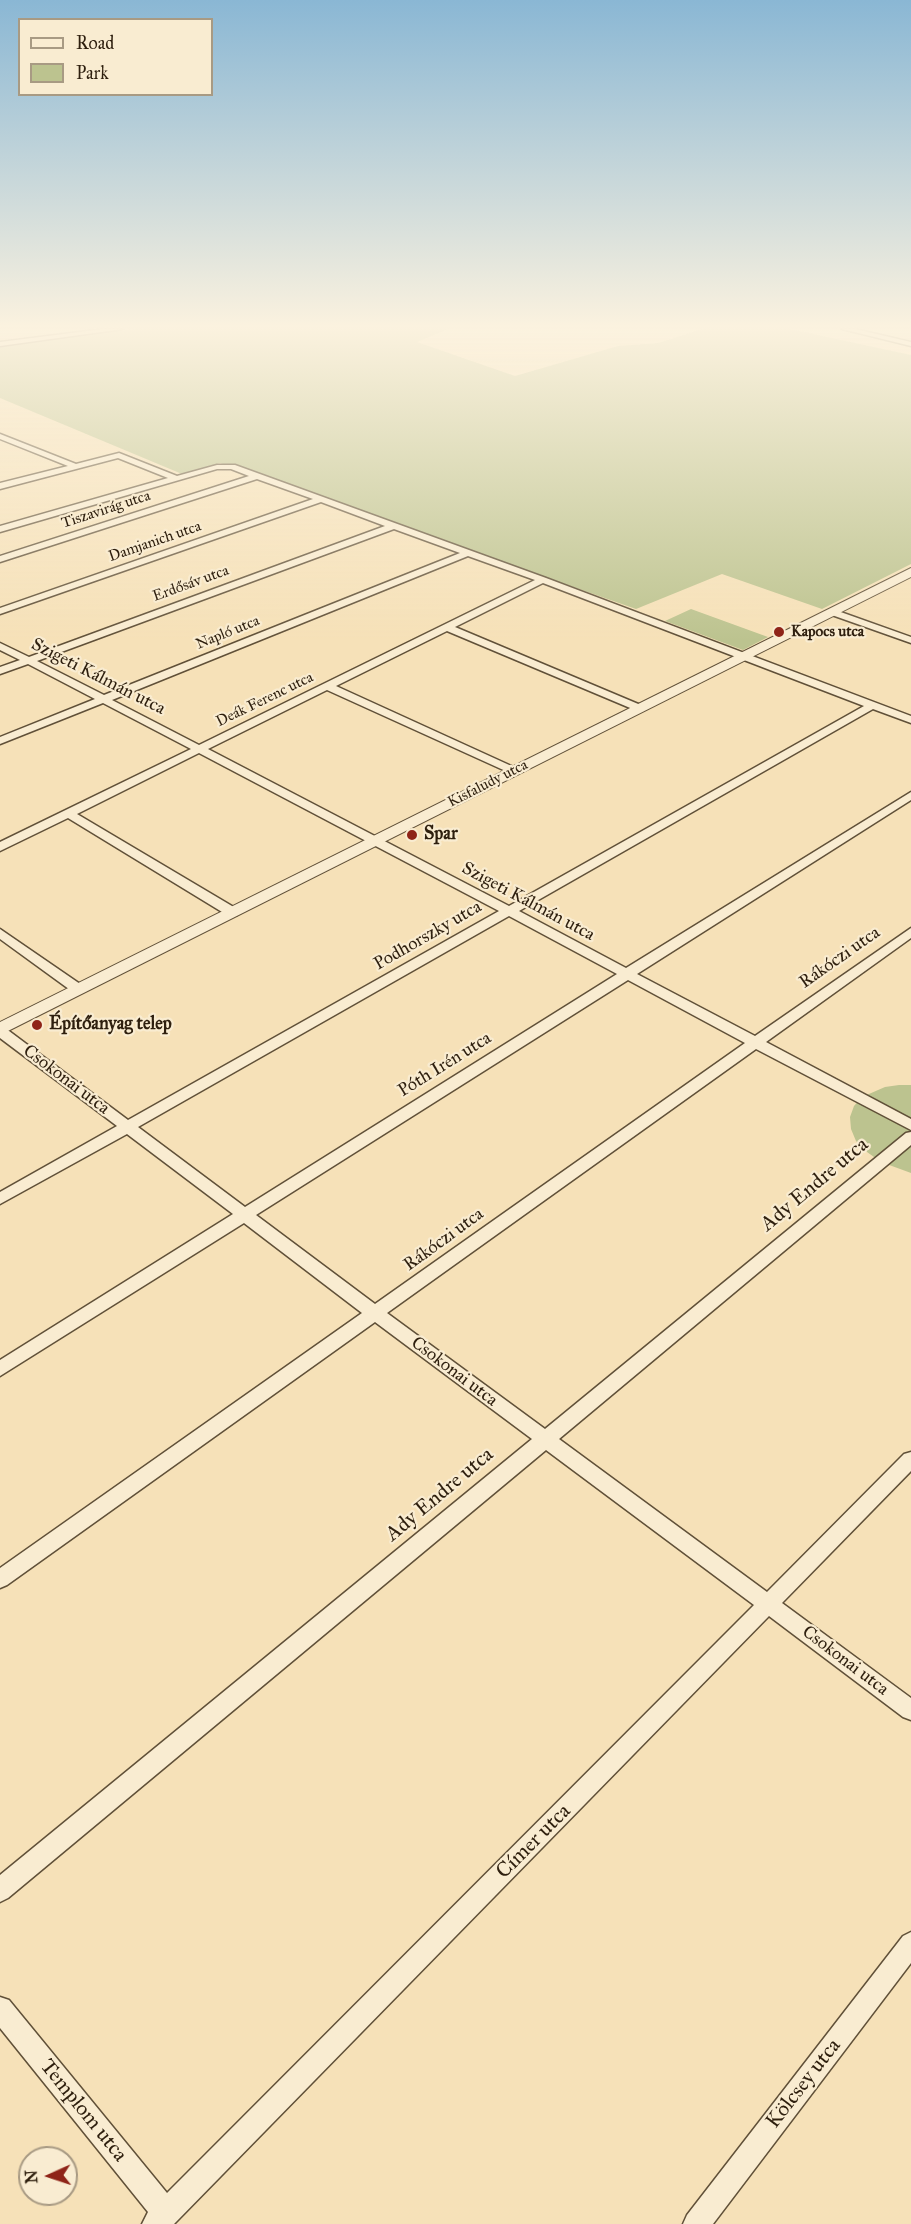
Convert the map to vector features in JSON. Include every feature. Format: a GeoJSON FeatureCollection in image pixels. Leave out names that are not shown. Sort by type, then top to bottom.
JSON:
{"type":"FeatureCollection","features":[{"type":"Feature","properties":{"kind":"street"},"geometry":{"type":"LineString","coordinates":[[0,436],[75,466]]}},
{"type":"Feature","properties":{"kind":"street"},"geometry":{"type":"LineString","coordinates":[[0,486],[119,455],[177,479]]}},
{"type":"Feature","properties":{"kind":"street"},"geometry":{"type":"LineString","coordinates":[[0,529],[224,466],[543,580],[911,720]]}},
{"type":"Feature","properties":{"kind":"street","name":"Tiszavirág utca"},"geometry":{"type":"LineString","coordinates":[[0,559],[255,477]]}},
{"type":"Feature","properties":{"kind":"street","name":"Damjanich utca"},"geometry":{"type":"LineString","coordinates":[[0,612],[320,500]]}},
{"type":"Feature","properties":{"kind":"street","name":"Erdősáv utca"},"geometry":{"type":"LineString","coordinates":[[0,671],[393,526]]}},
{"type":"Feature","properties":{"kind":"street","name":"Napló utca"},"geometry":{"type":"LineString","coordinates":[[0,741],[467,553]]}},
{"type":"Feature","properties":{"kind":"street","name":"Kisfaludy utca"},"geometry":{"type":"LineString","coordinates":[[0,1030],[911,572]]}},
{"type":"Feature","properties":{"kind":"street","name":"Deák Ferenc utca"},"geometry":{"type":"LineString","coordinates":[[0,847],[543,580]]}},
{"type":"Feature","properties":{"kind":"street"},"geometry":{"type":"LineString","coordinates":[[832,612],[911,640]]}},
{"type":"Feature","properties":{"kind":"street"},"geometry":{"type":"LineString","coordinates":[[446,627],[639,708]]}},
{"type":"Feature","properties":{"kind":"street","name":"Szigeti Kálmán utca"},"geometry":{"type":"LineString","coordinates":[[0,646],[377,841],[911,1125]]}},
{"type":"Feature","properties":{"kind":"street"},"geometry":{"type":"LineString","coordinates":[[327,687],[514,771]]}},
{"type":"Feature","properties":{"kind":"street","name":"Podhorszky utca"},"geometry":{"type":"LineString","coordinates":[[0,1198],[873,705]]}},
{"type":"Feature","properties":{"kind":"street","name":"Póth Irén utca"},"geometry":{"type":"LineString","coordinates":[[0,1369],[911,795]]}},
{"type":"Feature","properties":{"kind":"street"},"geometry":{"type":"LineString","coordinates":[[69,814],[232,912]]}},
{"type":"Feature","properties":{"kind":"street","name":"Rákóczi utca"},"geometry":{"type":"LineString","coordinates":[[0,1580],[911,932]]}},
{"type":"Feature","properties":{"kind":"street"},"geometry":{"type":"LineString","coordinates":[[0,933],[78,989]]}},
{"type":"Feature","properties":{"kind":"street","name":"Csokonai utca"},"geometry":{"type":"LineString","coordinates":[[0,1030],[545,1440],[911,1710]]}},
{"type":"Feature","properties":{"kind":"street","name":"Ady Endre utca"},"geometry":{"type":"LineString","coordinates":[[0,1890],[911,1137]]}},
{"type":"Feature","properties":{"kind":"street","name":"Címer utca"},"geometry":{"type":"LineString","coordinates":[[161,2218],[911,1459]]}},
{"type":"Feature","properties":{"kind":"street","name":"Kölcsey utca"},"geometry":{"type":"LineString","coordinates":[[696,2224],[911,1944]]}},
{"type":"Feature","properties":{"kind":"street","name":"Templom utca"},"geometry":{"type":"LineString","coordinates":[[0,2009],[161,2218]]}},
{"type":"Feature","properties":{"kind":"green space"},"geometry":{"type":"Polygon","coordinates":[[[83,433],[911,433],[911,564],[822,609],[722,574],[636,609],[220,463],[182,474],[83,433]]]}},
{"type":"Feature","properties":{"kind":"green space"},"geometry":{"type":"Polygon","coordinates":[[[691,609],[768,637],[743,650],[665,621],[691,609]]]}},
{"type":"Feature","properties":{"kind":"green space"},"geometry":{"type":"Polygon","coordinates":[[[911,1085],[911,1173],[881,1162],[867,1152],[856,1141],[851,1129],[850,1117],[854,1106],[862,1097],[885,1087],[911,1085]]]}},
{"type":"Feature","properties":{"kind":"place","name":"Kapocs utca"},"geometry":{"type":"Point","coordinates":[779,632]}},
{"type":"Feature","properties":{"kind":"place","name":"Spar"},"geometry":{"type":"Point","coordinates":[412,835]}},
{"type":"Feature","properties":{"kind":"place","name":"Építőanyag telep"},"geometry":{"type":"Point","coordinates":[37,1025]}}]}
